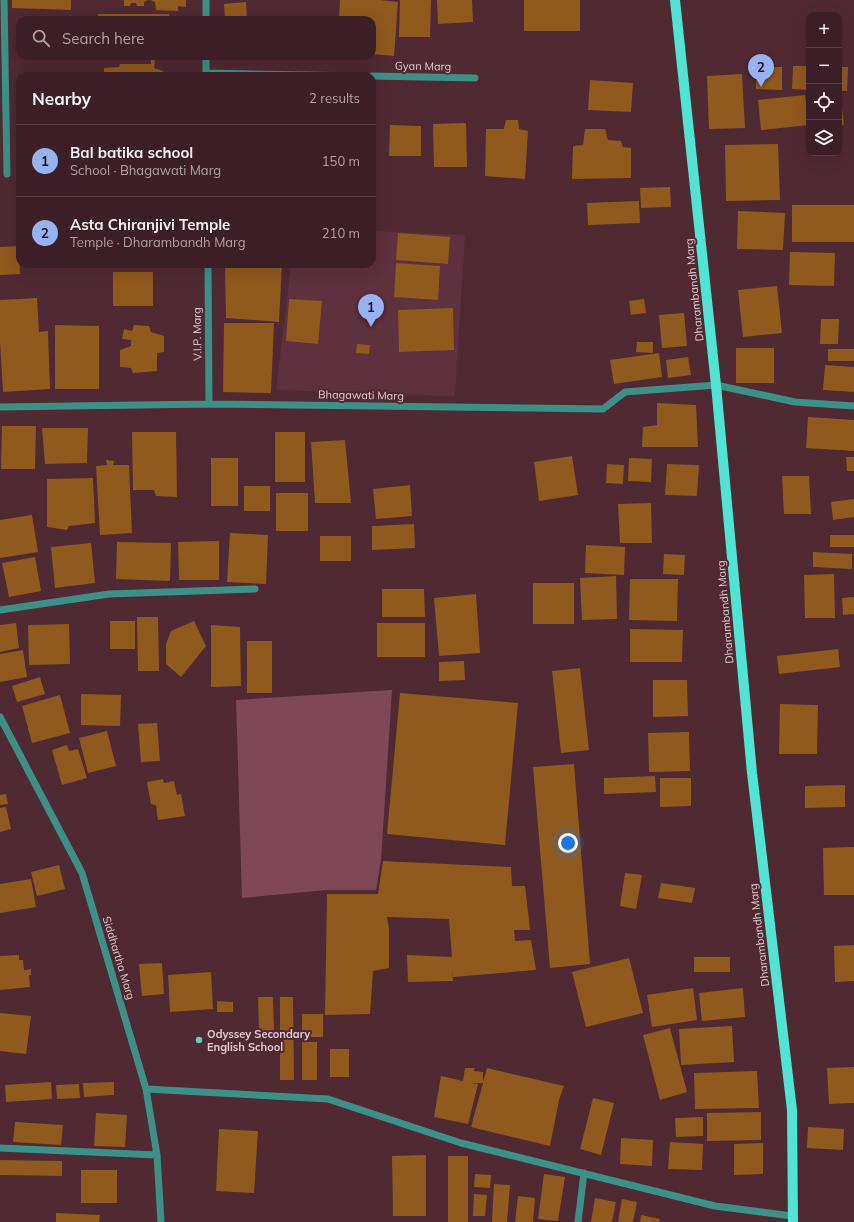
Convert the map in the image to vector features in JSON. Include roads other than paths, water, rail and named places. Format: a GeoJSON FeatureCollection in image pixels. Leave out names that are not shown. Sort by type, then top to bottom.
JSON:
{"type":"FeatureCollection","features":[{"type":"Feature","properties":{"kind":"main road","name":"Dharambandh Marg"},"geometry":{"type":"LineString","coordinates":[[674,0],[716,385],[752,773],[792,1110],[792,1219]]}},
{"type":"Feature","properties":{"kind":"street"},"geometry":{"type":"LineString","coordinates":[[4,0],[7,174]]}},
{"type":"Feature","properties":{"kind":"street"},"geometry":{"type":"LineString","coordinates":[[206,0],[206,16]]}},
{"type":"Feature","properties":{"kind":"street"},"geometry":{"type":"LineString","coordinates":[[206,60],[206,72]]}},
{"type":"Feature","properties":{"kind":"street","name":"Gyan Marg"},"geometry":{"type":"LineString","coordinates":[[376,76],[475,78]]}},
{"type":"Feature","properties":{"kind":"street","name":"V.I.P. Marg"},"geometry":{"type":"LineString","coordinates":[[208,268],[209,404]]}},
{"type":"Feature","properties":{"kind":"street","name":"Bhagawati Marg"},"geometry":{"type":"LineString","coordinates":[[0,407],[209,404],[603,409],[625,392],[716,385],[795,402],[854,406]]}},
{"type":"Feature","properties":{"kind":"street"},"geometry":{"type":"LineString","coordinates":[[0,610],[109,594],[255,589]]}},
{"type":"Feature","properties":{"kind":"street","name":"Siddhartha Marg"},"geometry":{"type":"LineString","coordinates":[[0,717],[82,873],[146,1089],[157,1155],[161,1222]]}},
{"type":"Feature","properties":{"kind":"street"},"geometry":{"type":"LineString","coordinates":[[146,1089],[328,1099],[461,1143],[715,1206],[792,1219]]}},
{"type":"Feature","properties":{"kind":"street"},"geometry":{"type":"LineString","coordinates":[[0,1148],[157,1155]]}},
{"type":"Feature","properties":{"kind":"street"},"geometry":{"type":"LineString","coordinates":[[578,1222],[584,1173]]}},
{"type":"Feature","properties":{"kind":"place","name":"Asta Chiranjivi Temple"},"geometry":{"type":"Point","coordinates":[761,87]}},
{"type":"Feature","properties":{"kind":"place","name":"Bal batika school"},"geometry":{"type":"Point","coordinates":[371,327]}},
{"type":"Feature","properties":{"kind":"place","name":"Odyssey Secondary English School"},"geometry":{"type":"Point","coordinates":[199,1040]}}]}
